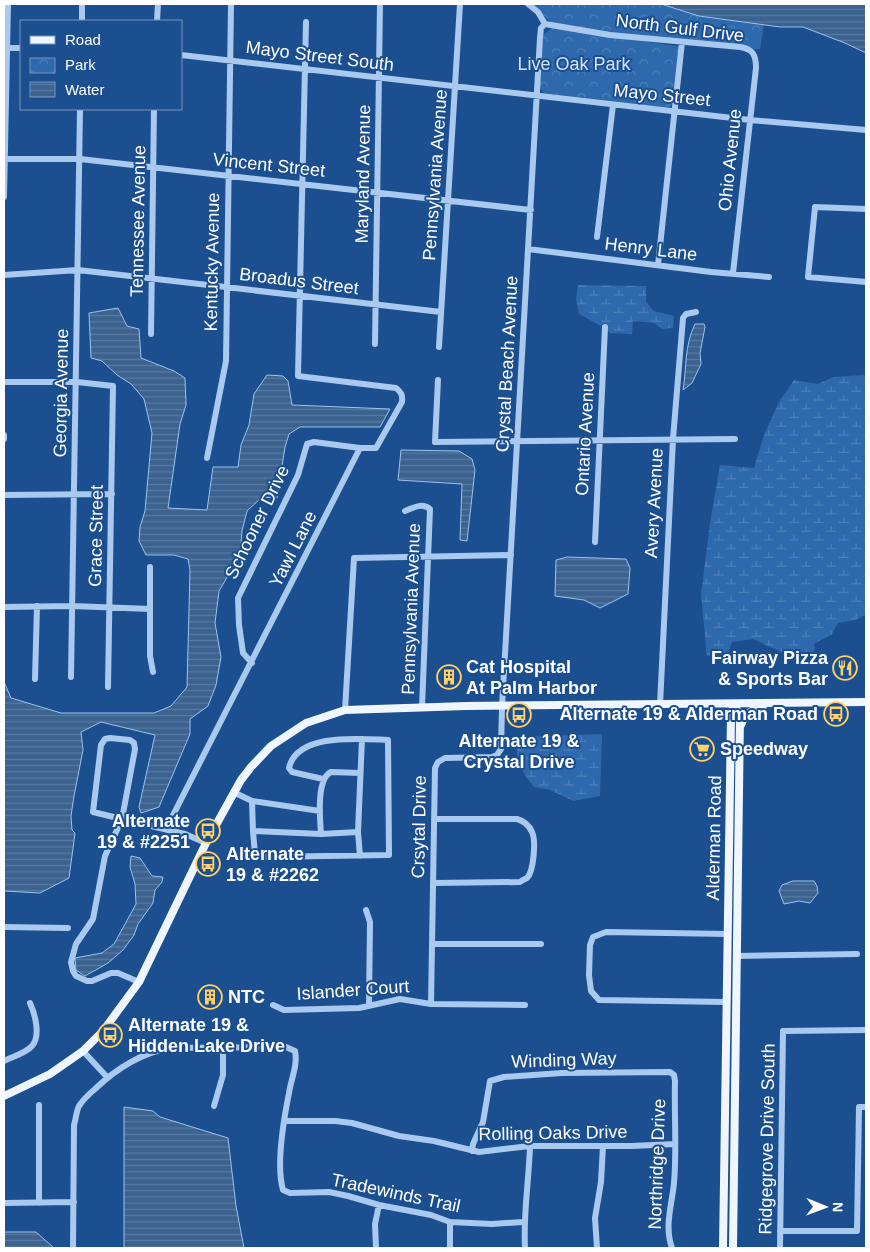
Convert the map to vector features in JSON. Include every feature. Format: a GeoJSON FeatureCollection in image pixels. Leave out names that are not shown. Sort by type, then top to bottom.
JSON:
{"type":"FeatureCollection","features":[{"type":"Feature","properties":{"kind":"main road"},"geometry":{"type":"LineString","coordinates":[[4,1096],[50,1074],[83,1051],[109,1024],[139,982],[206,843],[233,792],[262,754],[283,737],[306,723],[345,710],[422,707],[866,702]]}},
{"type":"Feature","properties":{"kind":"main road","name":"Alderman Road"},"geometry":{"type":"LineString","coordinates":[[733,1248],[740,716],[734,704]]}},
{"type":"Feature","properties":{"kind":"main road","name":"Alderman Road"},"geometry":{"type":"LineString","coordinates":[[723,1248],[731,716],[734,704]]}},
{"type":"Feature","properties":{"kind":"main road"},"geometry":{"type":"LineString","coordinates":[[739,732],[747,714],[752,710],[772,704]]}},
{"type":"Feature","properties":{"kind":"street"},"geometry":{"type":"LineString","coordinates":[[4,198],[8,4]]}},
{"type":"Feature","properties":{"kind":"street"},"geometry":{"type":"LineString","coordinates":[[82,4],[82,20]]}},
{"type":"Feature","properties":{"kind":"street"},"geometry":{"type":"LineString","coordinates":[[157,20],[158,4]]}},
{"type":"Feature","properties":{"kind":"street","name":"Kentucky Avenue"},"geometry":{"type":"LineString","coordinates":[[206,458],[226,361],[231,4]]}},
{"type":"Feature","properties":{"kind":"street","name":"Maryland Avenue"},"geometry":{"type":"LineString","coordinates":[[375,344],[380,4]]}},
{"type":"Feature","properties":{"kind":"street","name":"Pennsylvania Avenue"},"geometry":{"type":"LineString","coordinates":[[439,347],[460,4]]}},
{"type":"Feature","properties":{"kind":"street"},"geometry":{"type":"LineString","coordinates":[[528,4],[538,12],[545,24]]}},
{"type":"Feature","properties":{"kind":"street"},"geometry":{"type":"LineString","coordinates":[[306,22],[301,297],[297,374],[298,377],[396,388],[401,392],[402,402],[376,448],[360,448]]}},
{"type":"Feature","properties":{"kind":"street","name":"North Gulf Drive"},"geometry":{"type":"LineString","coordinates":[[545,24],[610,35],[748,48],[752,52]]}},
{"type":"Feature","properties":{"kind":"street","name":"Crystal Beach Avenue"},"geometry":{"type":"LineString","coordinates":[[502,706],[536,95],[541,28],[545,24]]}},
{"type":"Feature","properties":{"kind":"street"},"geometry":{"type":"LineString","coordinates":[[658,265],[682,42]]}},
{"type":"Feature","properties":{"kind":"street"},"geometry":{"type":"LineString","coordinates":[[7,48],[20,48]]}},
{"type":"Feature","properties":{"kind":"street","name":"Ohio Avenue"},"geometry":{"type":"LineString","coordinates":[[733,273],[756,68],[756,57],[752,52]]}},
{"type":"Feature","properties":{"kind":"street","name":"Mayo Street South"},"geometry":{"type":"LineString","coordinates":[[182,55],[456,87]]}},
{"type":"Feature","properties":{"kind":"street","name":"Mayo Street"},"geometry":{"type":"LineString","coordinates":[[456,87],[750,120],[866,130]]}},
{"type":"Feature","properties":{"kind":"street"},"geometry":{"type":"LineString","coordinates":[[597,237],[613,105]]}},
{"type":"Feature","properties":{"kind":"street","name":"Georgia Avenue"},"geometry":{"type":"LineString","coordinates":[[71,677],[80,110]]}},
{"type":"Feature","properties":{"kind":"street","name":"Tennessee Avenue"},"geometry":{"type":"LineString","coordinates":[[151,334],[154,110]]}},
{"type":"Feature","properties":{"kind":"street","name":"Vincent Street"},"geometry":{"type":"LineString","coordinates":[[4,159],[80,159],[531,210]]}},
{"type":"Feature","properties":{"kind":"street"},"geometry":{"type":"LineString","coordinates":[[866,209],[815,206],[808,277],[866,282]]}},
{"type":"Feature","properties":{"kind":"street","name":"Henry Lane"},"geometry":{"type":"LineString","coordinates":[[528,249],[711,272],[770,277]]}},
{"type":"Feature","properties":{"kind":"street","name":"Broadus Street"},"geometry":{"type":"LineString","coordinates":[[4,275],[78,270],[441,312]]}},
{"type":"Feature","properties":{"kind":"street","name":"Avery Avenue"},"geometry":{"type":"LineString","coordinates":[[660,705],[673,439],[683,318],[686,314],[696,312]]}},
{"type":"Feature","properties":{"kind":"street","name":"Ontario Avenue"},"geometry":{"type":"LineString","coordinates":[[595,542],[605,327]]}},
{"type":"Feature","properties":{"kind":"street"},"geometry":{"type":"LineString","coordinates":[[438,380],[435,442],[735,439]]}},
{"type":"Feature","properties":{"kind":"street"},"geometry":{"type":"LineString","coordinates":[[4,382],[77,382]]}},
{"type":"Feature","properties":{"kind":"street","name":"Grace Street"},"geometry":{"type":"LineString","coordinates":[[77,382],[113,386],[108,687]]}},
{"type":"Feature","properties":{"kind":"street"},"geometry":{"type":"LineString","coordinates":[[4,434],[4,439]]}},
{"type":"Feature","properties":{"kind":"street","name":"Schooner Drive"},"geometry":{"type":"LineString","coordinates":[[252,662],[243,653],[238,598],[298,475],[307,444],[314,442],[360,448]]}},
{"type":"Feature","properties":{"kind":"street","name":"Yawl Lane"},"geometry":{"type":"LineString","coordinates":[[166,829],[360,448]]}},
{"type":"Feature","properties":{"kind":"street"},"geometry":{"type":"LineString","coordinates":[[4,495],[112,494]]}},
{"type":"Feature","properties":{"kind":"street","name":"Pennsylvania Avenue"},"geometry":{"type":"LineString","coordinates":[[404,511],[420,505],[430,509],[422,707]]}},
{"type":"Feature","properties":{"kind":"street"},"geometry":{"type":"LineString","coordinates":[[345,710],[354,558],[511,555]]}},
{"type":"Feature","properties":{"kind":"street"},"geometry":{"type":"LineString","coordinates":[[150,567],[150,656],[153,672]]}},
{"type":"Feature","properties":{"kind":"street"},"geometry":{"type":"LineString","coordinates":[[35,679],[37,606]]}},
{"type":"Feature","properties":{"kind":"street"},"geometry":{"type":"LineString","coordinates":[[4,607],[72,606],[150,609]]}},
{"type":"Feature","properties":{"kind":"street","name":"Crsytal Drive"},"geometry":{"type":"LineString","coordinates":[[431,1004],[435,768],[438,762],[445,758],[492,757],[497,754],[501,749],[502,706]]}},
{"type":"Feature","properties":{"kind":"street"},"geometry":{"type":"LineString","coordinates":[[139,982],[118,973],[111,973],[92,982],[87,981],[76,976],[71,962],[76,944],[93,919],[105,856],[122,819],[135,749],[134,743],[130,740],[105,739],[101,745],[93,812],[122,819],[166,829],[185,834],[206,843]]}},
{"type":"Feature","properties":{"kind":"street"},"geometry":{"type":"LineString","coordinates":[[360,856],[358,832],[362,739]]}},
{"type":"Feature","properties":{"kind":"street"},"geometry":{"type":"LineString","coordinates":[[252,801],[255,855],[263,857],[388,855],[388,740],[331,740],[309,745],[296,754],[289,768],[292,772],[323,779]]}},
{"type":"Feature","properties":{"kind":"street"},"geometry":{"type":"LineString","coordinates":[[321,834],[320,811],[323,779],[331,772],[360,773]]}},
{"type":"Feature","properties":{"kind":"street"},"geometry":{"type":"LineString","coordinates":[[233,792],[252,801],[320,811]]}},
{"type":"Feature","properties":{"kind":"street"},"geometry":{"type":"LineString","coordinates":[[434,819],[518,819],[527,824],[534,834],[530,873],[520,882],[434,882]]}},
{"type":"Feature","properties":{"kind":"street"},"geometry":{"type":"LineString","coordinates":[[253,831],[321,834],[358,832]]}},
{"type":"Feature","properties":{"kind":"street"},"geometry":{"type":"LineString","coordinates":[[366,910],[370,922],[369,1006]]}},
{"type":"Feature","properties":{"kind":"street"},"geometry":{"type":"LineString","coordinates":[[4,927],[68,928]]}},
{"type":"Feature","properties":{"kind":"street"},"geometry":{"type":"LineString","coordinates":[[726,1002],[599,1000],[590,991],[589,976],[590,945],[593,938],[606,932],[728,934]]}},
{"type":"Feature","properties":{"kind":"street"},"geometry":{"type":"LineString","coordinates":[[433,944],[541,944]]}},
{"type":"Feature","properties":{"kind":"street"},"geometry":{"type":"LineString","coordinates":[[737,956],[857,954]]}},
{"type":"Feature","properties":{"kind":"street","name":"Islander Court"},"geometry":{"type":"LineString","coordinates":[[273,1005],[284,1010],[359,1008],[400,999],[431,1004],[525,1005]]}},
{"type":"Feature","properties":{"kind":"street"},"geometry":{"type":"LineString","coordinates":[[4,1061],[31,1047],[35,1041],[36,1017],[30,1003]]}},
{"type":"Feature","properties":{"kind":"street","name":"Ridgegrove Drive South"},"geometry":{"type":"LineString","coordinates":[[780,1248],[783,1031],[866,1030]]}},
{"type":"Feature","properties":{"kind":"street","name":"Tradewinds Trail"},"geometry":{"type":"LineString","coordinates":[[224,1048],[286,1047],[295,1051],[297,1060],[289,1092],[281,1151],[281,1182],[283,1190],[290,1194],[329,1192],[379,1206],[430,1215],[450,1222],[477,1224],[524,1222]]}},
{"type":"Feature","properties":{"kind":"street"},"geometry":{"type":"LineString","coordinates":[[73,1248],[74,1125],[79,1107],[86,1097],[107,1077],[132,1060],[152,1051],[168,1048],[224,1048],[223,1075],[214,1106]]}},
{"type":"Feature","properties":{"kind":"street"},"geometry":{"type":"LineString","coordinates":[[83,1051],[107,1077]]}},
{"type":"Feature","properties":{"kind":"street","name":"Winding Way"},"geometry":{"type":"LineString","coordinates":[[472,1151],[472,1144],[483,1122],[490,1081],[504,1077],[552,1074],[670,1072],[674,1075],[675,1081]]}},
{"type":"Feature","properties":{"kind":"street","name":"Northridge Drive"},"geometry":{"type":"LineString","coordinates":[[672,1248],[667,1230],[674,1183],[676,1144],[675,1081]]}},
{"type":"Feature","properties":{"kind":"street"},"geometry":{"type":"LineString","coordinates":[[39,1203],[40,1105]]}},
{"type":"Feature","properties":{"kind":"street"},"geometry":{"type":"LineString","coordinates":[[780,1231],[857,1231],[859,1107],[866,1107]]}},
{"type":"Feature","properties":{"kind":"street","name":"Rolling Oaks Drive"},"geometry":{"type":"LineString","coordinates":[[284,1121],[352,1123],[399,1136],[434,1141],[479,1152],[492,1152],[530,1146],[676,1144]]}},
{"type":"Feature","properties":{"kind":"street"},"geometry":{"type":"LineString","coordinates":[[524,1248],[524,1222],[530,1146]]}},
{"type":"Feature","properties":{"kind":"street"},"geometry":{"type":"LineString","coordinates":[[597,1248],[595,1218],[601,1182],[603,1146]]}},
{"type":"Feature","properties":{"kind":"street"},"geometry":{"type":"LineString","coordinates":[[4,1203],[74,1202]]}},
{"type":"Feature","properties":{"kind":"street"},"geometry":{"type":"LineString","coordinates":[[376,1248],[375,1224],[379,1206]]}},
{"type":"Feature","properties":{"kind":"street"},"geometry":{"type":"LineString","coordinates":[[450,1222],[450,1248]]}},
{"type":"Feature","properties":{"kind":"green space"},"geometry":{"type":"Polygon","coordinates":[[[531,4],[661,4],[699,16],[764,25],[760,49],[682,42],[554,25],[531,4]]]}},
{"type":"Feature","properties":{"kind":"green space","name":"Live Oak Park"},"geometry":{"type":"Polygon","coordinates":[[[552,28],[677,46],[679,49],[673,104],[669,107],[663,107],[544,93],[540,89],[543,35],[552,28]]]}},
{"type":"Feature","properties":{"kind":"green space"},"geometry":{"type":"Polygon","coordinates":[[[578,285],[646,286],[646,302],[654,311],[674,316],[673,328],[662,329],[654,323],[633,321],[632,334],[610,333],[608,325],[602,324],[601,326],[579,314],[576,299],[578,285]]]}},
{"type":"Feature","properties":{"kind":"green space"},"geometry":{"type":"Polygon","coordinates":[[[865,375],[866,615],[855,620],[838,623],[832,634],[814,644],[815,649],[808,658],[790,656],[753,639],[732,642],[727,656],[707,656],[701,595],[710,523],[720,465],[754,468],[764,435],[779,402],[794,380],[818,384],[833,377],[865,375]]]}},
{"type":"Feature","properties":{"kind":"green space"},"geometry":{"type":"Polygon","coordinates":[[[602,734],[600,796],[573,801],[550,790],[534,787],[526,777],[517,759],[517,737],[602,734]]]}},
{"type":"Feature","properties":{"kind":"water"},"geometry":{"type":"Polygon","coordinates":[[[661,4],[866,4],[866,53],[803,27],[780,27],[699,16],[661,4]]]}},
{"type":"Feature","properties":{"kind":"water"},"geometry":{"type":"Polygon","coordinates":[[[118,308],[127,326],[139,329],[141,358],[174,371],[185,378],[186,405],[180,424],[168,508],[207,510],[213,467],[238,467],[241,445],[249,425],[254,394],[267,375],[283,376],[288,381],[292,405],[390,409],[380,427],[300,427],[289,434],[285,447],[277,498],[262,497],[247,511],[242,531],[240,555],[219,591],[215,623],[221,657],[216,685],[208,706],[190,719],[190,734],[159,807],[141,813],[139,807],[155,735],[101,722],[81,732],[83,750],[71,816],[72,830],[75,833],[69,878],[40,893],[4,891],[4,682],[11,698],[61,713],[154,713],[171,706],[187,687],[190,570],[188,559],[174,555],[146,555],[139,541],[140,527],[145,511],[152,433],[144,399],[131,384],[117,375],[102,361],[91,358],[89,313],[118,308]]]}},
{"type":"Feature","properties":{"kind":"water"},"geometry":{"type":"Polygon","coordinates":[[[695,324],[704,324],[705,327],[700,353],[701,364],[692,383],[683,390],[687,349],[695,324]]]}},
{"type":"Feature","properties":{"kind":"water"},"geometry":{"type":"Polygon","coordinates":[[[401,450],[459,451],[472,459],[475,470],[467,541],[460,540],[462,484],[398,480],[401,450]]]}},
{"type":"Feature","properties":{"kind":"water"},"geometry":{"type":"Polygon","coordinates":[[[567,557],[626,559],[630,568],[628,594],[600,608],[584,600],[555,596],[556,560],[567,557]]]}},
{"type":"Feature","properties":{"kind":"water"},"geometry":{"type":"Polygon","coordinates":[[[131,856],[140,858],[152,876],[163,877],[162,882],[155,890],[153,903],[123,950],[108,963],[85,976],[76,970],[75,958],[102,953],[114,944],[136,904],[135,884],[130,867],[131,856]]]}},
{"type":"Feature","properties":{"kind":"water"},"geometry":{"type":"Polygon","coordinates":[[[793,881],[814,881],[818,893],[810,903],[799,901],[784,904],[779,891],[782,885],[793,881]]]}},
{"type":"Feature","properties":{"kind":"water"},"geometry":{"type":"Polygon","coordinates":[[[124,1107],[153,1111],[160,1117],[228,1138],[236,1206],[244,1248],[124,1248],[124,1107]]]}},
{"type":"Feature","properties":{"kind":"water"},"geometry":{"type":"Polygon","coordinates":[[[4,1232],[36,1232],[54,1248],[4,1248],[4,1232]]]}},
{"type":"Feature","properties":{"kind":"place","name":"Fairway Pizza & Sports Bar"},"geometry":{"type":"Point","coordinates":[845,668]}},
{"type":"Feature","properties":{"kind":"place","name":"Cat Hospital At Palm Harbor"},"geometry":{"type":"Point","coordinates":[449,677]}},
{"type":"Feature","properties":{"kind":"place","name":"Alternate 19 & Alderman Road"},"geometry":{"type":"Point","coordinates":[836,714]}},
{"type":"Feature","properties":{"kind":"place","name":"Alternate 19 & Crystal Drive"},"geometry":{"type":"Point","coordinates":[519,715]}},
{"type":"Feature","properties":{"kind":"place","name":"Speedway"},"geometry":{"type":"Point","coordinates":[702,749]}},
{"type":"Feature","properties":{"kind":"place","name":"Alternate 19 & #2251"},"geometry":{"type":"Point","coordinates":[208,831]}},
{"type":"Feature","properties":{"kind":"place","name":"Alternate 19 & #2262"},"geometry":{"type":"Point","coordinates":[208,864]}},
{"type":"Feature","properties":{"kind":"place","name":"NTC"},"geometry":{"type":"Point","coordinates":[210,997]}},
{"type":"Feature","properties":{"kind":"place","name":"Alternate 19 & Hidden Lake Drive"},"geometry":{"type":"Point","coordinates":[110,1035]}}]}
